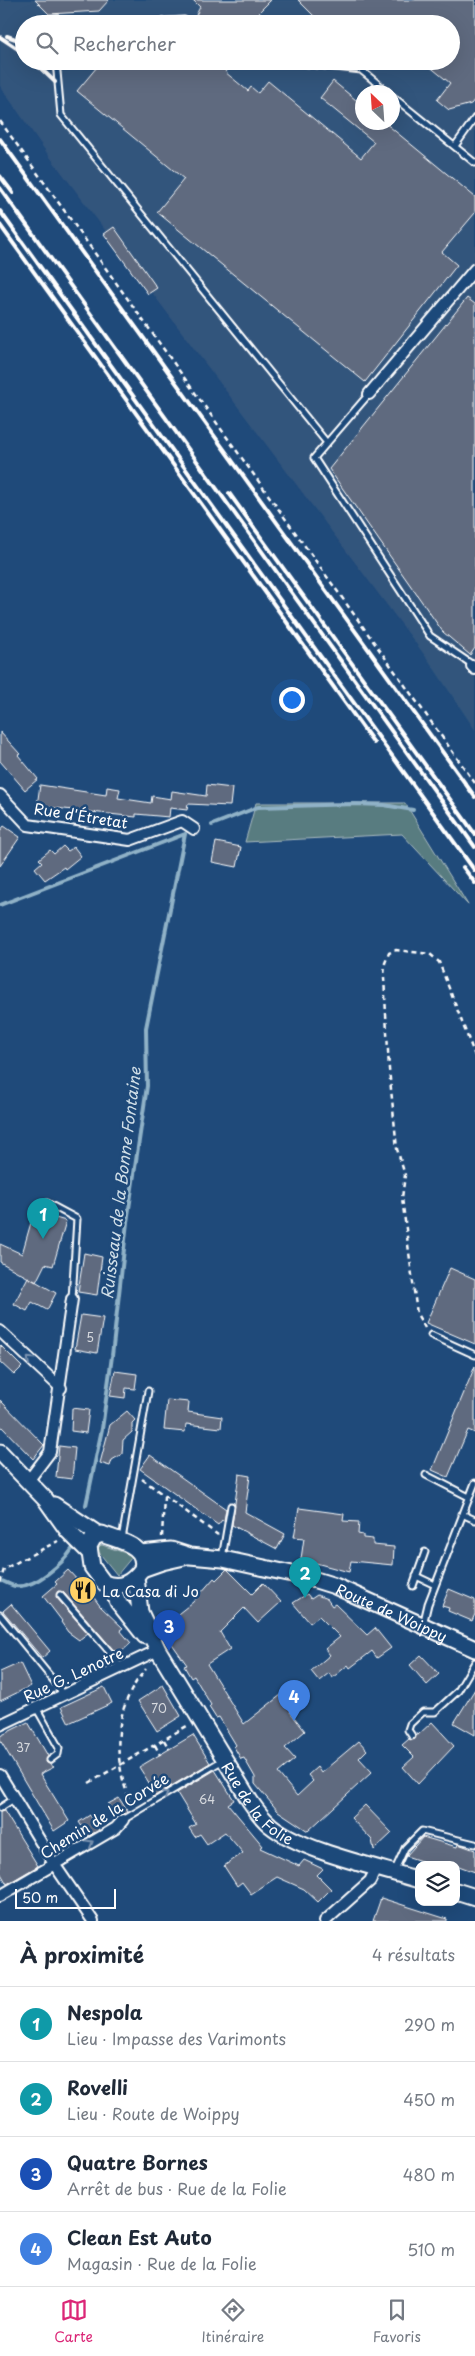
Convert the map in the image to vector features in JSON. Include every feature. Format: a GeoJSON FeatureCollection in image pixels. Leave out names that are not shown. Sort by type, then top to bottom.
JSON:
{"type":"FeatureCollection","features":[{"type":"Feature","properties":{"kind":"street"},"geometry":{"type":"LineString","coordinates":[[369,394],[475,269]]}},
{"type":"Feature","properties":{"kind":"street","name":"Rue d'Étretat"},"geometry":{"type":"LineString","coordinates":[[2,801],[28,825],[38,827],[130,840],[182,821],[194,829]]}},
{"type":"Feature","properties":{"kind":"street"},"geometry":{"type":"LineString","coordinates":[[28,1481],[50,1452],[61,1388],[72,1299]]}},
{"type":"Feature","properties":{"kind":"street"},"geometry":{"type":"LineString","coordinates":[[0,1331],[61,1388]]}},
{"type":"Feature","properties":{"kind":"street"},"geometry":{"type":"LineString","coordinates":[[0,1452],[46,1500],[68,1531],[88,1551],[96,1572],[104,1583],[111,1586],[128,1583],[139,1573],[140,1552],[136,1547],[99,1535],[46,1500]]}},
{"type":"Feature","properties":{"kind":"street"},"geometry":{"type":"LineString","coordinates":[[88,1551],[94,1538],[99,1535]]}},
{"type":"Feature","properties":{"kind":"street","name":"Route de Woippy"},"geometry":{"type":"LineString","coordinates":[[140,1552],[172,1550],[190,1556],[222,1559],[306,1576],[335,1586],[475,1649]]}},
{"type":"Feature","properties":{"kind":"street","name":"Route de Woippy"},"geometry":{"type":"LineString","coordinates":[[139,1573],[162,1562],[190,1556]]}},
{"type":"Feature","properties":{"kind":"street","name":"Rue de la Folie"},"geometry":{"type":"LineString","coordinates":[[139,1573],[140,1612],[158,1650],[250,1801],[271,1826],[317,1849],[415,1879]]}},
{"type":"Feature","properties":{"kind":"street","name":"Rue de la Folie"},"geometry":{"type":"LineString","coordinates":[[111,1586],[118,1602],[158,1650]]}},
{"type":"Feature","properties":{"kind":"street","name":"Rue G. Lenotre"},"geometry":{"type":"LineString","coordinates":[[0,1725],[158,1650]]}},
{"type":"Feature","properties":{"kind":"street"},"geometry":{"type":"LineString","coordinates":[[0,1775],[54,1864],[93,1921]]}},
{"type":"Feature","properties":{"kind":"street","name":"Chemin de la Corvée"},"geometry":{"type":"LineString","coordinates":[[0,1896],[116,1828],[123,1820]]}},
{"type":"Feature","properties":{"kind":"street"},"geometry":{"type":"LineString","coordinates":[[325,1921],[370,1880],[377,1867]]}},
{"type":"Feature","properties":{"kind":"street"},"geometry":{"type":"LineString","coordinates":[[460,1893],[475,1897]]}},
{"type":"Feature","properties":{"kind":"lane"},"geometry":{"type":"LineString","coordinates":[[57,70],[61,115],[327,443]]}},
{"type":"Feature","properties":{"kind":"lane"},"geometry":{"type":"LineString","coordinates":[[361,70],[379,85]]}},
{"type":"Feature","properties":{"kind":"lane"},"geometry":{"type":"LineString","coordinates":[[400,102],[475,162]]}},
{"type":"Feature","properties":{"kind":"lane"},"geometry":{"type":"LineString","coordinates":[[455,146],[475,118]]}},
{"type":"Feature","properties":{"kind":"lane"},"geometry":{"type":"LineString","coordinates":[[369,394],[314,458],[430,636],[474,666]]}},
{"type":"Feature","properties":{"kind":"lane"},"geometry":{"type":"LineString","coordinates":[[47,1203],[77,1219],[72,1299]]}},
{"type":"Feature","properties":{"kind":"lane"},"geometry":{"type":"LineString","coordinates":[[431,1335],[475,1354]]}},
{"type":"Feature","properties":{"kind":"lane"},"geometry":{"type":"LineString","coordinates":[[121,1542],[148,1392]]}},
{"type":"Feature","properties":{"kind":"lane"},"geometry":{"type":"LineString","coordinates":[[426,1475],[469,1497]]}},
{"type":"Feature","properties":{"kind":"lane"},"geometry":{"type":"LineString","coordinates":[[422,1625],[435,1585],[475,1483]]}},
{"type":"Feature","properties":{"kind":"lane"},"geometry":{"type":"LineString","coordinates":[[222,1559],[224,1539],[232,1506]]}},
{"type":"Feature","properties":{"kind":"lane"},"geometry":{"type":"LineString","coordinates":[[462,1514],[475,1520]]}},
{"type":"Feature","properties":{"kind":"lane"},"geometry":{"type":"LineString","coordinates":[[413,1586],[425,1552]]}},
{"type":"Feature","properties":{"kind":"lane"},"geometry":{"type":"LineString","coordinates":[[416,1576],[435,1585]]}},
{"type":"Feature","properties":{"kind":"lane"},"geometry":{"type":"LineString","coordinates":[[60,1595],[115,1658],[121,1669]]}},
{"type":"Feature","properties":{"kind":"lane"},"geometry":{"type":"LineString","coordinates":[[0,1615],[58,1686],[63,1696]]}},
{"type":"Feature","properties":{"kind":"lane"},"geometry":{"type":"LineString","coordinates":[[412,1736],[408,1730],[410,1724],[423,1712],[435,1712],[458,1691],[475,1662]]}},
{"type":"Feature","properties":{"kind":"lane"},"geometry":{"type":"LineString","coordinates":[[37,1708],[59,1748],[58,1754],[50,1760]]}},
{"type":"Feature","properties":{"kind":"lane","name":"Chemin de la Corvée"},"geometry":{"type":"LineString","coordinates":[[123,1820],[224,1759]]}},
{"type":"Feature","properties":{"kind":"lane"},"geometry":{"type":"LineString","coordinates":[[0,1808],[14,1799]]}},
{"type":"Feature","properties":{"kind":"lane"},"geometry":{"type":"LineString","coordinates":[[394,1872],[405,1848],[422,1831],[475,1844]]}},
{"type":"Feature","properties":{"kind":"path"},"geometry":{"type":"LineString","coordinates":[[0,121],[475,783]]}},
{"type":"Feature","properties":{"kind":"path"},"geometry":{"type":"LineString","coordinates":[[431,1335],[422,1326],[417,1314],[402,1198],[404,1175],[397,1149],[389,1069],[384,977],[385,963],[389,953],[396,950],[430,954],[439,962],[475,1056]]}},
{"type":"Feature","properties":{"kind":"path"},"geometry":{"type":"LineString","coordinates":[[133,1477],[142,1479],[224,1539]]}},
{"type":"Feature","properties":{"kind":"path"},"geometry":{"type":"LineString","coordinates":[[161,1551],[164,1496]]}},
{"type":"Feature","properties":{"kind":"path"},"geometry":{"type":"LineString","coordinates":[[0,1583],[4,1569],[63,1538],[68,1531]]}},
{"type":"Feature","properties":{"kind":"path"},"geometry":{"type":"LineString","coordinates":[[134,1812],[119,1766],[118,1726],[128,1695],[136,1680],[146,1668],[141,1658]]}},
{"type":"Feature","properties":{"kind":"path"},"geometry":{"type":"LineString","coordinates":[[89,1784],[200,1719]]}},
{"type":"Feature","properties":{"kind":"path"},"geometry":{"type":"LineString","coordinates":[[164,1740],[169,1749]]}},
{"type":"Feature","properties":{"kind":"path"},"geometry":{"type":"LineString","coordinates":[[155,1745],[160,1755]]}},
{"type":"Feature","properties":{"kind":"shaded area"},"geometry":{"type":"Polygon","coordinates":[[[0,0],[475,0],[475,730],[429,661],[47,153],[0,86],[0,0]]]}},
{"type":"Feature","properties":{"kind":"green space"},"geometry":{"type":"Polygon","coordinates":[[[256,803],[405,803],[468,905],[402,834],[245,842],[256,803]]]}},
{"type":"Feature","properties":{"kind":"green space"},"geometry":{"type":"Polygon","coordinates":[[[102,1545],[132,1557],[117,1575],[97,1550],[98,1546],[102,1545]]]}},
{"type":"Feature","properties":{"kind":"building"},"geometry":{"type":"Polygon","coordinates":[[[35,0],[109,0],[99,11],[49,14],[35,0]]]}},
{"type":"Feature","properties":{"kind":"building"},"geometry":{"type":"Polygon","coordinates":[[[193,0],[271,0],[259,12],[262,15],[196,15],[200,7],[193,0]]]}},
{"type":"Feature","properties":{"kind":"building"},"geometry":{"type":"Polygon","coordinates":[[[298,0],[475,0],[475,99],[471,104],[449,110],[437,100],[450,83],[434,70],[460,70],[460,15],[313,15],[298,0]]]}},
{"type":"Feature","properties":{"kind":"building"},"geometry":{"type":"Polygon","coordinates":[[[94,70],[226,70],[225,72],[248,91],[251,87],[258,93],[268,81],[361,158],[374,142],[359,130],[394,130],[475,197],[475,213],[442,252],[457,265],[365,382],[157,212],[184,179],[77,91],[94,70]]]}},
{"type":"Feature","properties":{"kind":"building"},"geometry":{"type":"Polygon","coordinates":[[[333,81],[355,99],[355,127],[320,98],[333,81]]]}},
{"type":"Feature","properties":{"kind":"building"},"geometry":{"type":"Polygon","coordinates":[[[114,227],[157,288],[148,294],[104,234],[114,227]]]}},
{"type":"Feature","properties":{"kind":"building"},"geometry":{"type":"Polygon","coordinates":[[[467,298],[475,304],[475,648],[470,655],[443,632],[329,469],[467,298]]]}},
{"type":"Feature","properties":{"kind":"building"},"geometry":{"type":"Polygon","coordinates":[[[0,732],[20,754],[18,755],[38,779],[25,790],[0,761],[0,732]]]}},
{"type":"Feature","properties":{"kind":"building"},"geometry":{"type":"Polygon","coordinates":[[[40,785],[106,795],[107,787],[120,789],[118,798],[151,803],[152,796],[171,799],[172,791],[206,796],[207,785],[232,788],[230,806],[188,804],[187,810],[170,808],[169,817],[136,814],[136,817],[37,806],[40,785]]]}},
{"type":"Feature","properties":{"kind":"building"},"geometry":{"type":"Polygon","coordinates":[[[4,826],[20,837],[0,866],[0,831],[4,826]]]}},
{"type":"Feature","properties":{"kind":"building"},"geometry":{"type":"Polygon","coordinates":[[[216,842],[241,847],[237,867],[212,862],[216,842]]]}},
{"type":"Feature","properties":{"kind":"building"},"geometry":{"type":"Polygon","coordinates":[[[63,846],[68,851],[74,847],[81,856],[65,869],[64,867],[45,880],[35,868],[42,862],[39,859],[50,850],[54,854],[63,846]]]}},
{"type":"Feature","properties":{"kind":"building"},"geometry":{"type":"Polygon","coordinates":[[[34,1212],[66,1221],[53,1266],[45,1264],[36,1282],[0,1262],[0,1244],[22,1254],[34,1212]]]}},
{"type":"Feature","properties":{"kind":"building"},"geometry":{"type":"Polygon","coordinates":[[[84,1253],[102,1257],[97,1295],[78,1292],[84,1253]]]}},
{"type":"Feature","properties":{"kind":"building"},"geometry":{"type":"Polygon","coordinates":[[[450,1268],[475,1279],[475,1344],[426,1323],[450,1268]]]}},
{"type":"Feature","properties":{"kind":"building"},"geometry":{"type":"Polygon","coordinates":[[[28,1277],[56,1293],[47,1310],[32,1302],[27,1311],[14,1304],[28,1277]]]}},
{"type":"Feature","properties":{"kind":"building"},"geometry":{"type":"Polygon","coordinates":[[[81,1315],[103,1318],[97,1353],[75,1349],[81,1315]]]}},
{"type":"Feature","properties":{"kind":"building"},"geometry":{"type":"Polygon","coordinates":[[[0,1345],[22,1367],[14,1375],[0,1362],[0,1345]]]}},
{"type":"Feature","properties":{"kind":"building"},"geometry":{"type":"Polygon","coordinates":[[[475,1366],[475,1433],[468,1430],[448,1477],[432,1470],[475,1366]]]}},
{"type":"Feature","properties":{"kind":"building"},"geometry":{"type":"Polygon","coordinates":[[[115,1371],[137,1374],[135,1389],[126,1388],[125,1398],[110,1396],[115,1371]]]}},
{"type":"Feature","properties":{"kind":"building"},"geometry":{"type":"Polygon","coordinates":[[[0,1400],[44,1445],[33,1459],[0,1425],[0,1400]]]}},
{"type":"Feature","properties":{"kind":"building"},"geometry":{"type":"Polygon","coordinates":[[[167,1400],[189,1402],[188,1412],[222,1417],[221,1428],[186,1424],[185,1432],[164,1430],[167,1400]]]}},
{"type":"Feature","properties":{"kind":"building"},"geometry":{"type":"Polygon","coordinates":[[[72,1408],[89,1410],[86,1433],[71,1431],[72,1408]]]}},
{"type":"Feature","properties":{"kind":"building"},"geometry":{"type":"Polygon","coordinates":[[[127,1411],[135,1420],[132,1423],[132,1432],[123,1440],[122,1454],[112,1460],[110,1466],[100,1463],[110,1425],[127,1411]]]}},
{"type":"Feature","properties":{"kind":"building"},"geometry":{"type":"Polygon","coordinates":[[[59,1446],[75,1448],[72,1479],[56,1477],[59,1446]]]}},
{"type":"Feature","properties":{"kind":"building"},"geometry":{"type":"Polygon","coordinates":[[[150,1455],[226,1509],[224,1521],[222,1520],[218,1525],[140,1469],[150,1455]]]}},
{"type":"Feature","properties":{"kind":"building"},"geometry":{"type":"Polygon","coordinates":[[[239,1474],[250,1476],[245,1512],[285,1534],[277,1549],[232,1525],[239,1474]]]}},
{"type":"Feature","properties":{"kind":"building"},"geometry":{"type":"Polygon","coordinates":[[[299,1508],[344,1514],[343,1521],[359,1522],[358,1534],[363,1535],[363,1538],[373,1539],[373,1545],[394,1547],[393,1565],[351,1561],[349,1572],[301,1559],[304,1538],[294,1537],[299,1508]]]}},
{"type":"Feature","properties":{"kind":"building"},"geometry":{"type":"Polygon","coordinates":[[[227,1569],[252,1594],[263,1583],[281,1602],[258,1623],[244,1608],[220,1632],[230,1649],[207,1664],[244,1724],[286,1691],[298,1706],[290,1712],[305,1731],[285,1748],[295,1759],[278,1773],[297,1796],[313,1781],[308,1775],[317,1767],[321,1773],[359,1741],[367,1750],[359,1758],[372,1772],[308,1831],[278,1811],[255,1784],[255,1777],[244,1758],[241,1759],[234,1747],[236,1745],[219,1717],[216,1718],[209,1707],[211,1705],[194,1676],[191,1678],[184,1666],[187,1665],[163,1631],[171,1623],[169,1621],[193,1602],[214,1578],[216,1580],[227,1569]]]}},
{"type":"Feature","properties":{"kind":"building"},"geometry":{"type":"Polygon","coordinates":[[[68,1570],[80,1583],[82,1581],[100,1606],[123,1628],[120,1630],[131,1643],[118,1655],[63,1592],[58,1591],[56,1597],[88,1633],[79,1640],[68,1632],[43,1596],[57,1584],[55,1582],[68,1570]]]}},
{"type":"Feature","properties":{"kind":"building"},"geometry":{"type":"Polygon","coordinates":[[[449,1589],[475,1600],[475,1614],[472,1621],[448,1611],[449,1608],[442,1606],[449,1589]]]}},
{"type":"Feature","properties":{"kind":"building"},"geometry":{"type":"Polygon","coordinates":[[[307,1594],[311,1599],[317,1595],[327,1599],[332,1606],[335,1604],[367,1635],[375,1628],[391,1648],[377,1658],[372,1651],[350,1668],[348,1665],[332,1678],[329,1673],[319,1681],[311,1671],[330,1655],[325,1649],[340,1637],[319,1616],[310,1623],[293,1603],[307,1594]]]}},
{"type":"Feature","properties":{"kind":"building"},"geometry":{"type":"Polygon","coordinates":[[[11,1604],[50,1651],[42,1658],[3,1611],[11,1604]]]}},
{"type":"Feature","properties":{"kind":"building"},"geometry":{"type":"Polygon","coordinates":[[[421,1655],[439,1674],[427,1685],[410,1665],[421,1655]]]}},
{"type":"Feature","properties":{"kind":"building"},"geometry":{"type":"Polygon","coordinates":[[[20,1663],[31,1686],[0,1701],[0,1672],[20,1663]]]}},
{"type":"Feature","properties":{"kind":"building"},"geometry":{"type":"Polygon","coordinates":[[[163,1685],[181,1716],[157,1731],[138,1701],[163,1685]]]}},
{"type":"Feature","properties":{"kind":"building"},"geometry":{"type":"Polygon","coordinates":[[[104,1687],[112,1703],[69,1723],[61,1707],[104,1687]]]}},
{"type":"Feature","properties":{"kind":"building"},"geometry":{"type":"Polygon","coordinates":[[[475,1689],[475,1735],[454,1723],[475,1689]]]}},
{"type":"Feature","properties":{"kind":"building"},"geometry":{"type":"Polygon","coordinates":[[[28,1722],[48,1756],[46,1762],[54,1767],[40,1774],[69,1821],[54,1831],[0,1740],[0,1736],[28,1722]]]}},
{"type":"Feature","properties":{"kind":"building"},"geometry":{"type":"Polygon","coordinates":[[[432,1722],[454,1746],[418,1784],[403,1767],[414,1757],[402,1745],[409,1739],[415,1739],[415,1733],[418,1735],[432,1722]]]}},
{"type":"Feature","properties":{"kind":"building"},"geometry":{"type":"Polygon","coordinates":[[[193,1735],[210,1763],[153,1797],[147,1788],[151,1786],[139,1767],[193,1735]]]}},
{"type":"Feature","properties":{"kind":"building"},"geometry":{"type":"Polygon","coordinates":[[[215,1770],[234,1800],[228,1804],[263,1846],[260,1848],[299,1866],[304,1860],[323,1869],[317,1875],[331,1889],[318,1902],[304,1889],[277,1877],[251,1894],[242,1882],[237,1886],[224,1866],[243,1853],[225,1832],[207,1844],[200,1834],[195,1837],[189,1828],[196,1824],[177,1793],[215,1770]]]}},
{"type":"Feature","properties":{"kind":"building"},"geometry":{"type":"Polygon","coordinates":[[[119,1798],[128,1812],[116,1817],[108,1804],[119,1798]]]}},
{"type":"Feature","properties":{"kind":"building"},"geometry":{"type":"Polygon","coordinates":[[[365,1805],[392,1833],[374,1850],[372,1840],[351,1818],[365,1805]]]}},
{"type":"Feature","properties":{"kind":"building"},"geometry":{"type":"Polygon","coordinates":[[[4,1811],[38,1866],[7,1884],[0,1872],[0,1812],[4,1811]]]}},
{"type":"Feature","properties":{"kind":"building"},"geometry":{"type":"Polygon","coordinates":[[[90,1815],[99,1830],[88,1836],[79,1822],[90,1815]]]}},
{"type":"Feature","properties":{"kind":"building"},"geometry":{"type":"Polygon","coordinates":[[[423,1837],[457,1847],[458,1844],[475,1850],[475,1872],[460,1866],[460,1861],[421,1861],[406,1856],[423,1837]]]}},
{"type":"Feature","properties":{"kind":"building"},"geometry":{"type":"Polygon","coordinates":[[[381,1898],[447,1919],[447,1921],[373,1921],[381,1898]]]}},
{"type":"Feature","properties":{"kind":"waterway","name":"Ruisseau de la Bonne Fontaine"},"geometry":{"type":"LineString","coordinates":[[212,825],[258,807],[355,804],[384,805],[413,810]]}},
{"type":"Feature","properties":{"kind":"waterway"},"geometry":{"type":"LineString","coordinates":[[0,905],[185,834]]}},
{"type":"Feature","properties":{"kind":"waterway","name":"Ruisseau de la Bonne Fontaine"},"geometry":{"type":"LineString","coordinates":[[86,1505],[102,1429],[127,1222],[147,1086],[146,1028],[185,834]]}},
{"type":"Feature","properties":{"kind":"waterway","name":"Ruisseau de la Bonne Fontaine"},"geometry":{"type":"LineString","coordinates":[[0,1580],[15,1586],[31,1583],[48,1574],[63,1561],[73,1548]]}},
{"type":"Feature","properties":{"kind":"railway"},"geometry":{"type":"LineString","coordinates":[[7,36],[15,39]]}},
{"type":"Feature","properties":{"kind":"railway"},"geometry":{"type":"LineString","coordinates":[[0,37],[15,47]]}},
{"type":"Feature","properties":{"kind":"railway"},"geometry":{"type":"LineString","coordinates":[[42,70],[55,82]]}},
{"type":"Feature","properties":{"kind":"railway"},"geometry":{"type":"LineString","coordinates":[[0,139],[475,797]]}},
{"type":"Feature","properties":{"kind":"railway"},"geometry":{"type":"LineString","coordinates":[[0,176],[13,193]]}},
{"type":"Feature","properties":{"kind":"railway"},"geometry":{"type":"LineString","coordinates":[[0,188],[475,847]]}},
{"type":"Feature","properties":{"kind":"railway"},"geometry":{"type":"LineString","coordinates":[[0,211],[475,871]]}},
{"type":"Feature","properties":{"kind":"railway"},"geometry":{"type":"LineString","coordinates":[[0,225],[374,743]]}},
{"type":"Feature","properties":{"kind":"railway"},"geometry":{"type":"LineString","coordinates":[[229,493],[475,834]]}},
{"type":"Feature","properties":{"kind":"railway"},"geometry":{"type":"LineString","coordinates":[[463,867],[475,883]]}},
{"type":"Feature","properties":{"kind":"place","name":"Nespola"},"geometry":{"type":"Point","coordinates":[43,1239]}},
{"type":"Feature","properties":{"kind":"place","name":"La Casa di Jo"},"geometry":{"type":"Point","coordinates":[83,1590]}},
{"type":"Feature","properties":{"kind":"place","name":"Rovelli"},"geometry":{"type":"Point","coordinates":[305,1598]}},
{"type":"Feature","properties":{"kind":"place","name":"Quatre Bornes"},"geometry":{"type":"Point","coordinates":[169,1651]}},
{"type":"Feature","properties":{"kind":"place","name":"Clean Est Auto"},"geometry":{"type":"Point","coordinates":[294,1721]}}]}
